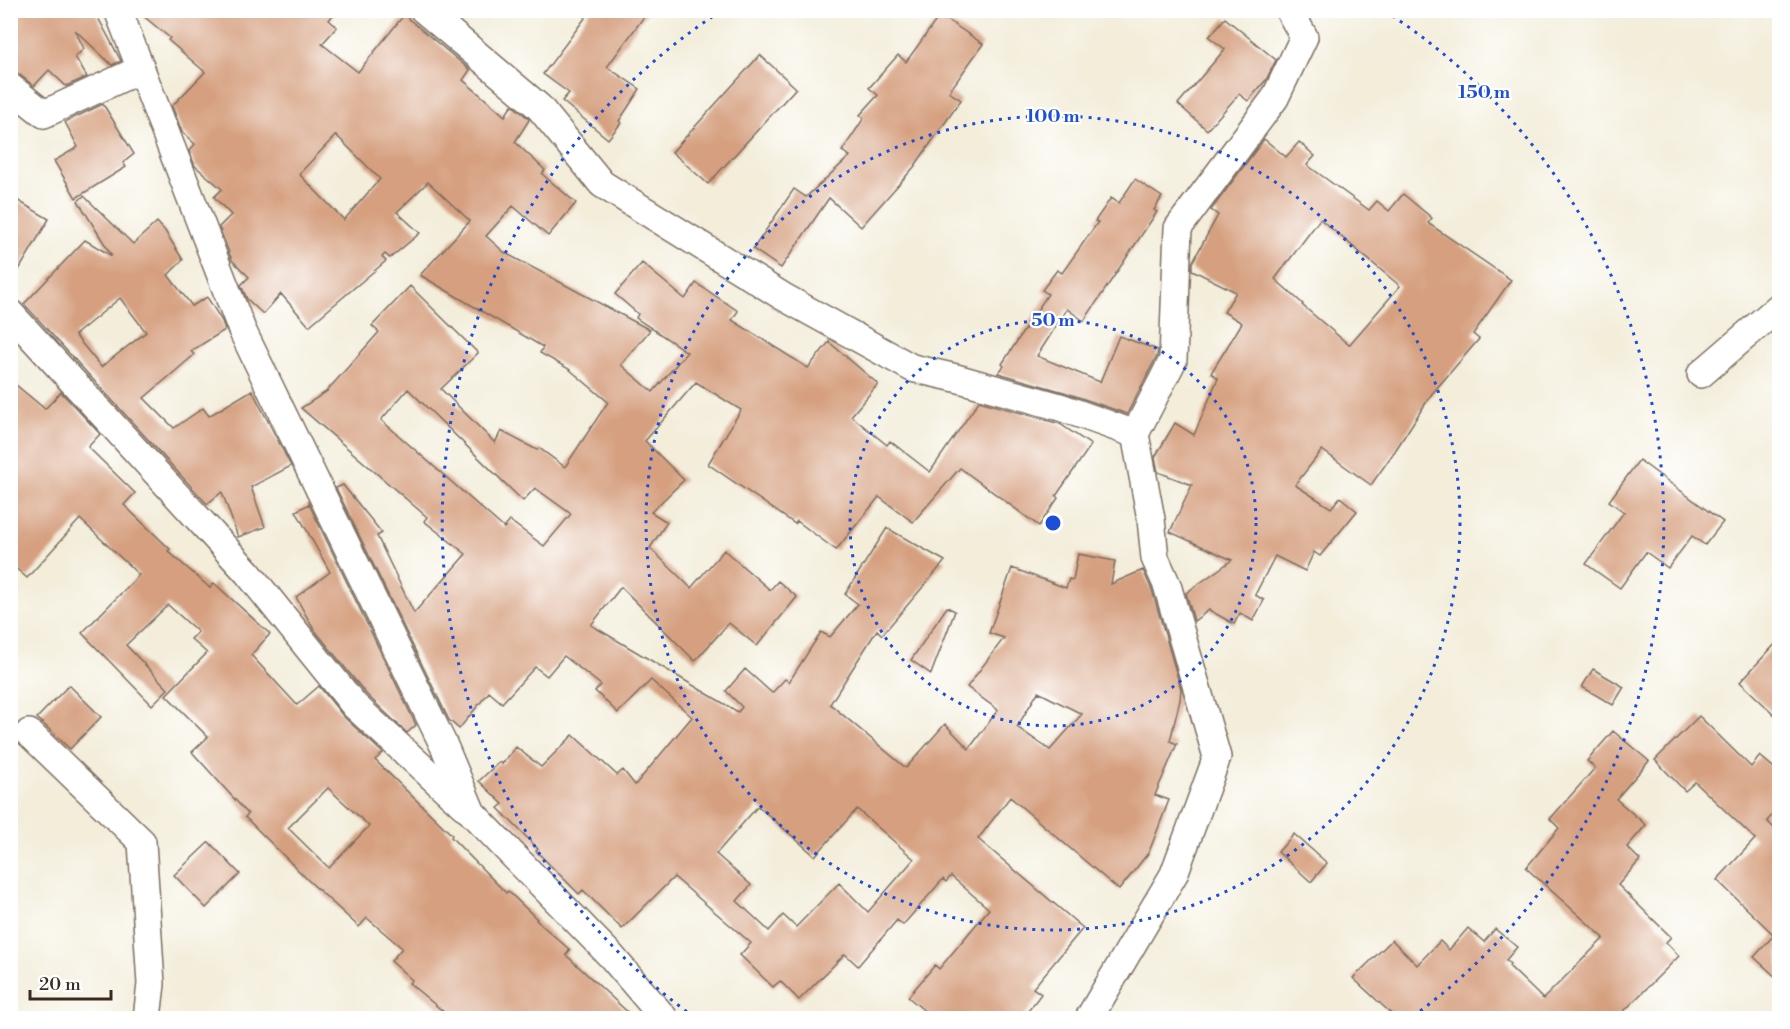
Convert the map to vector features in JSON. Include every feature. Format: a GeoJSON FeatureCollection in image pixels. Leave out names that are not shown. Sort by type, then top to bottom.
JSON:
{"type":"FeatureCollection","features":[{"type":"Feature","properties":{"kind":"street"},"geometry":{"type":"LineString","coordinates":[[118,10],[242,330],[444,746],[472,813]]}},
{"type":"Feature","properties":{"kind":"street"},"geometry":{"type":"LineString","coordinates":[[424,10],[539,107],[602,184],[782,296],[912,368],[1060,407],[1135,434]]}},
{"type":"Feature","properties":{"kind":"street"},"geometry":{"type":"LineString","coordinates":[[1089,1018],[1174,874],[1217,757],[1167,585],[1155,558],[1151,519],[1135,434],[1173,360],[1178,228],[1275,98],[1304,37],[1289,10]]}},
{"type":"Feature","properties":{"kind":"street"},"geometry":{"type":"LineString","coordinates":[[10,87],[44,114],[141,69]]}},
{"type":"Feature","properties":{"kind":"street"},"geometry":{"type":"LineString","coordinates":[[1701,374],[1779,306]]}},
{"type":"Feature","properties":{"kind":"street"},"geometry":{"type":"LineString","coordinates":[[10,313],[248,573],[356,706],[472,813],[612,957],[664,1018]]}},
{"type":"Feature","properties":{"kind":"street"},"geometry":{"type":"LineString","coordinates":[[29,733],[142,842],[152,984],[147,1018]]}},
{"type":"Feature","properties":{"kind":"building"},"geometry":{"type":"Polygon","coordinates":[[[10,10],[94,10],[121,61],[112,65],[75,30],[84,49],[75,57],[87,77],[66,86],[49,70],[34,86],[10,67],[10,10]]]}},
{"type":"Feature","properties":{"kind":"building"},"geometry":{"type":"Polygon","coordinates":[[[136,10],[337,10],[329,20],[337,27],[322,44],[358,72],[404,15],[470,70],[463,80],[505,116],[512,105],[528,118],[529,120],[515,142],[545,170],[542,174],[576,203],[548,236],[513,206],[486,236],[505,253],[650,330],[621,365],[653,392],[687,352],[636,318],[638,314],[615,294],[642,263],[685,299],[696,283],[738,311],[732,320],[808,368],[829,342],[878,384],[851,416],[887,445],[890,441],[930,472],[979,401],[1060,424],[1091,445],[1056,496],[1058,498],[1039,526],[960,468],[913,522],[879,497],[836,550],[797,521],[795,524],[708,464],[741,410],[696,382],[645,441],[684,480],[651,512],[667,522],[650,548],[691,588],[724,550],[770,590],[778,581],[797,597],[757,646],[729,623],[695,661],[621,587],[591,625],[738,712],[742,707],[726,691],[745,669],[772,693],[785,679],[789,682],[821,632],[830,637],[858,604],[845,594],[887,528],[945,561],[882,635],[877,630],[830,704],[906,768],[945,724],[969,749],[998,710],[967,687],[1004,638],[989,633],[1012,568],[1066,588],[1069,579],[1073,580],[1078,554],[1115,561],[1111,584],[1143,570],[1152,590],[1181,689],[1170,741],[1177,744],[1155,795],[1169,800],[1149,852],[1119,890],[1010,797],[978,839],[1083,928],[1033,988],[1041,994],[1023,1018],[933,1018],[908,997],[935,965],[939,969],[989,909],[951,876],[946,882],[943,879],[903,925],[897,920],[858,966],[845,954],[799,1000],[780,981],[773,987],[740,955],[751,943],[674,877],[622,929],[583,890],[579,894],[536,851],[538,849],[498,808],[503,804],[479,781],[499,762],[502,764],[516,747],[541,767],[573,735],[617,775],[623,770],[635,785],[692,717],[651,680],[618,713],[595,691],[601,685],[564,656],[547,676],[535,667],[502,703],[489,692],[459,729],[449,720],[336,488],[343,485],[382,533],[377,536],[414,613],[466,554],[424,521],[427,517],[301,408],[326,392],[379,332],[372,326],[410,286],[478,353],[441,389],[495,443],[501,431],[537,450],[539,448],[565,467],[608,402],[569,369],[540,353],[543,347],[420,275],[470,221],[428,182],[397,212],[420,233],[390,258],[385,254],[382,257],[386,261],[309,326],[281,294],[263,314],[247,299],[241,285],[249,277],[232,260],[219,227],[231,215],[214,197],[222,189],[195,166],[189,151],[195,144],[182,132],[172,106],[205,72],[168,40],[170,38],[136,10]],[[336,135],[299,174],[344,220],[380,179],[336,135]],[[408,389],[381,420],[504,528],[510,521],[544,546],[571,514],[535,488],[523,501],[408,389]],[[1038,692],[1017,727],[1050,750],[1082,714],[1038,692]],[[758,806],[716,854],[751,885],[737,901],[769,931],[783,915],[796,927],[839,883],[868,912],[914,859],[857,809],[815,856],[758,806]]]}},
{"type":"Feature","properties":{"kind":"building"},"geometry":{"type":"Polygon","coordinates":[[[591,10],[649,10],[607,67],[640,89],[619,121],[621,123],[608,139],[562,101],[569,93],[543,74],[591,10]]]}},
{"type":"Feature","properties":{"kind":"building"},"geometry":{"type":"Polygon","coordinates":[[[940,15],[983,44],[949,92],[961,100],[914,167],[861,227],[829,198],[781,268],[753,249],[794,189],[806,197],[850,156],[842,151],[864,118],[860,115],[878,95],[869,88],[898,55],[906,62],[940,15]]]}},
{"type":"Feature","properties":{"kind":"building"},"geometry":{"type":"Polygon","coordinates":[[[1225,18],[1276,60],[1266,80],[1248,101],[1239,94],[1207,130],[1178,104],[1225,49],[1209,37],[1225,18]]]}},
{"type":"Feature","properties":{"kind":"building"},"geometry":{"type":"Polygon","coordinates":[[[760,55],[796,88],[708,184],[672,152],[760,55]]]}},
{"type":"Feature","properties":{"kind":"building"},"geometry":{"type":"Polygon","coordinates":[[[103,104],[134,154],[123,163],[126,167],[76,198],[54,161],[78,147],[65,122],[103,104]]]}},
{"type":"Feature","properties":{"kind":"building"},"geometry":{"type":"Polygon","coordinates":[[[1264,139],[1286,157],[1299,142],[1315,156],[1307,165],[1369,210],[1377,201],[1389,211],[1403,194],[1432,218],[1428,223],[1511,280],[1473,334],[1479,339],[1431,395],[1371,485],[1322,450],[1295,485],[1331,508],[1340,497],[1357,511],[1320,556],[1314,552],[1305,571],[1275,556],[1255,595],[1264,600],[1253,621],[1240,613],[1234,624],[1209,610],[1194,621],[1186,593],[1232,560],[1170,532],[1192,485],[1158,472],[1155,457],[1175,423],[1194,435],[1218,378],[1211,373],[1242,323],[1224,312],[1236,292],[1192,270],[1192,263],[1218,215],[1211,210],[1264,139]],[[1320,219],[1275,279],[1349,345],[1400,286],[1320,219]]]}},
{"type":"Feature","properties":{"kind":"building"},"geometry":{"type":"Polygon","coordinates":[[[1135,179],[1162,197],[1154,210],[1157,212],[1084,321],[1067,309],[1037,356],[1100,382],[1119,336],[1158,350],[1127,414],[1064,392],[998,373],[1048,294],[1042,290],[1057,270],[1062,273],[1098,222],[1095,221],[1111,198],[1119,203],[1135,179]]]}},
{"type":"Feature","properties":{"kind":"building"},"geometry":{"type":"Polygon","coordinates":[[[10,196],[49,219],[10,285],[10,196]]]}},
{"type":"Feature","properties":{"kind":"building"},"geometry":{"type":"Polygon","coordinates":[[[84,196],[133,244],[157,222],[183,260],[168,275],[192,306],[207,297],[222,321],[225,330],[191,351],[194,355],[144,398],[174,428],[203,408],[209,416],[252,390],[291,466],[251,487],[265,527],[238,537],[222,492],[207,504],[24,304],[85,240],[112,256],[78,201],[84,196]],[[120,298],[75,335],[101,367],[146,332],[120,298]]]}},
{"type":"Feature","properties":{"kind":"building"},"geometry":{"type":"Polygon","coordinates":[[[10,380],[45,409],[61,392],[100,434],[88,447],[135,493],[124,505],[170,549],[168,551],[210,588],[214,583],[270,634],[251,655],[297,705],[319,686],[344,717],[383,753],[375,760],[452,835],[451,837],[506,893],[508,891],[570,950],[566,955],[634,1018],[451,1018],[409,983],[412,980],[391,961],[402,948],[367,918],[359,927],[309,881],[245,817],[248,814],[192,752],[208,737],[166,695],[207,653],[191,639],[198,632],[168,605],[126,645],[168,689],[152,705],[82,633],[139,575],[80,519],[27,578],[10,563],[10,380]],[[328,788],[288,828],[329,868],[369,826],[328,788]]]}},
{"type":"Feature","properties":{"kind":"building"},"geometry":{"type":"Polygon","coordinates":[[[1639,460],[1723,522],[1705,545],[1692,536],[1668,568],[1646,552],[1620,588],[1586,564],[1624,512],[1609,501],[1639,460]]]}},
{"type":"Feature","properties":{"kind":"building"},"geometry":{"type":"Polygon","coordinates":[[[309,504],[416,725],[407,733],[367,695],[313,628],[296,597],[330,572],[296,511],[309,504]]]}},
{"type":"Feature","properties":{"kind":"building"},"geometry":{"type":"Polygon","coordinates":[[[947,607],[955,611],[931,674],[911,660],[947,607]]]}},
{"type":"Feature","properties":{"kind":"building"},"geometry":{"type":"Polygon","coordinates":[[[1779,640],[1779,719],[1740,682],[1779,640]]]}},
{"type":"Feature","properties":{"kind":"building"},"geometry":{"type":"Polygon","coordinates":[[[1593,669],[1624,687],[1613,705],[1582,687],[1593,669]]]}},
{"type":"Feature","properties":{"kind":"building"},"geometry":{"type":"Polygon","coordinates":[[[69,685],[101,717],[70,749],[37,718],[69,685]]]}},
{"type":"Feature","properties":{"kind":"building"},"geometry":{"type":"Polygon","coordinates":[[[1699,716],[1751,767],[1760,756],[1779,772],[1779,808],[1767,821],[1779,833],[1779,980],[1754,957],[1774,935],[1717,880],[1755,839],[1695,782],[1685,791],[1655,760],[1699,716]]]}},
{"type":"Feature","properties":{"kind":"building"},"geometry":{"type":"Polygon","coordinates":[[[1613,731],[1649,761],[1616,799],[1646,825],[1627,847],[1640,860],[1618,885],[1671,937],[1666,942],[1679,956],[1617,1018],[1396,1018],[1353,978],[1392,940],[1417,965],[1440,941],[1449,950],[1468,928],[1484,942],[1495,929],[1517,947],[1506,960],[1509,966],[1543,999],[1604,938],[1526,868],[1559,828],[1550,819],[1595,768],[1587,761],[1613,731]]]}},
{"type":"Feature","properties":{"kind":"building"},"geometry":{"type":"Polygon","coordinates":[[[1294,834],[1327,863],[1311,882],[1278,852],[1294,834]]]}},
{"type":"Feature","properties":{"kind":"building"},"geometry":{"type":"Polygon","coordinates":[[[209,842],[240,874],[206,908],[174,875],[209,842]]]}}]}
